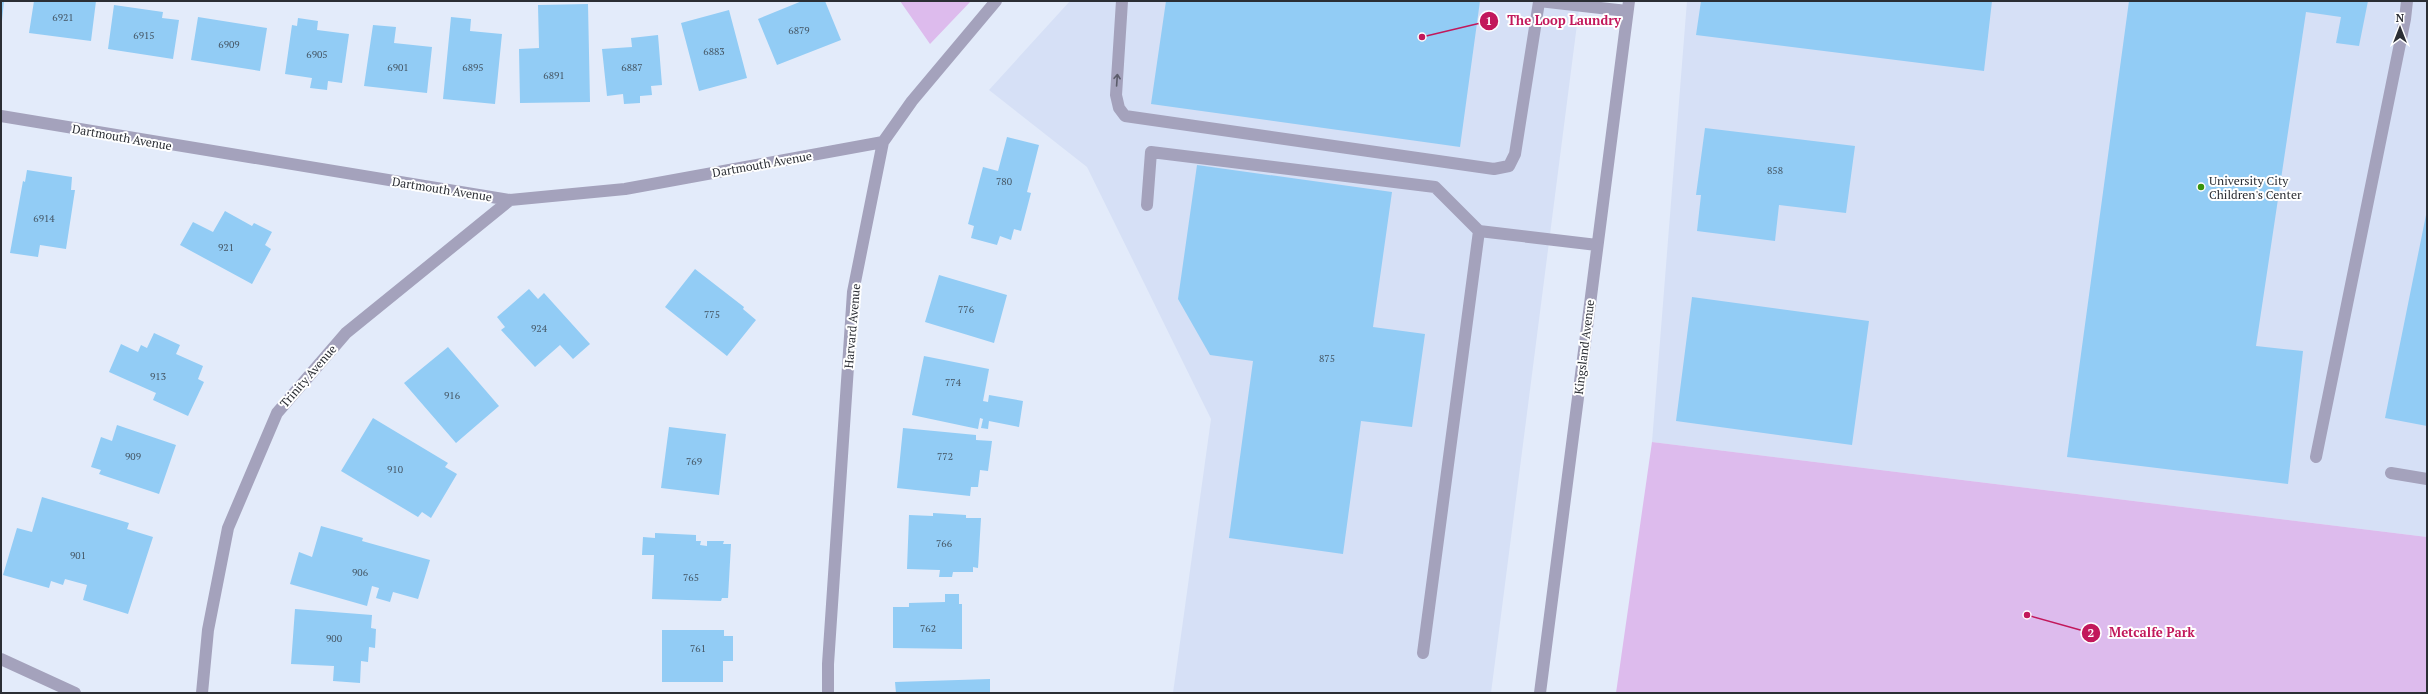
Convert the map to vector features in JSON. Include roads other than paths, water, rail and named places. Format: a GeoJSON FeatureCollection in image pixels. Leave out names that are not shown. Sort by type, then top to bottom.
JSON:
{"type":"FeatureCollection","features":[{"type":"Feature","properties":{"kind":"street","name":"Harvard Avenue"},"geometry":{"type":"LineString","coordinates":[[828,693],[828,664],[853,292],[883,142],[912,101],[996,1]]}},
{"type":"Feature","properties":{"kind":"street"},"geometry":{"type":"LineString","coordinates":[[1122,1],[1116,95],[1118,108],[1125,116],[1494,169],[1509,166],[1515,154],[1539,1],[1628,6]]}},
{"type":"Feature","properties":{"kind":"street"},"geometry":{"type":"LineString","coordinates":[[2316,457],[2405,19],[2407,1]]}},
{"type":"Feature","properties":{"kind":"street","name":"Kingsland Avenue"},"geometry":{"type":"LineString","coordinates":[[1540,693],[1628,6]]}},
{"type":"Feature","properties":{"kind":"street","name":"Dartmouth Avenue"},"geometry":{"type":"LineString","coordinates":[[1,116],[510,200],[625,189],[883,142]]}},
{"type":"Feature","properties":{"kind":"street"},"geometry":{"type":"LineString","coordinates":[[1147,205],[1150,152],[1435,187],[1478,231],[1597,246]]}},
{"type":"Feature","properties":{"kind":"street","name":"Trinity Avenue"},"geometry":{"type":"LineString","coordinates":[[202,693],[208,630],[228,528],[277,413],[346,333],[510,200]]}},
{"type":"Feature","properties":{"kind":"street"},"geometry":{"type":"LineString","coordinates":[[1423,653],[1478,231]]}},
{"type":"Feature","properties":{"kind":"street"},"geometry":{"type":"LineString","coordinates":[[2391,473],[2427,479]]}},
{"type":"Feature","properties":{"kind":"street"},"geometry":{"type":"LineString","coordinates":[[1,659],[75,693]]}},
{"type":"Feature","properties":{"kind":"place","name":"The Loop Laundry"},"geometry":{"type":"Point","coordinates":[1422,37]}},
{"type":"Feature","properties":{"kind":"place","name":"University City Children's Center"},"geometry":{"type":"Point","coordinates":[2201,187]}},
{"type":"Feature","properties":{"kind":"place","name":"Metcalfe Park"},"geometry":{"type":"Point","coordinates":[2027,615]}}]}
